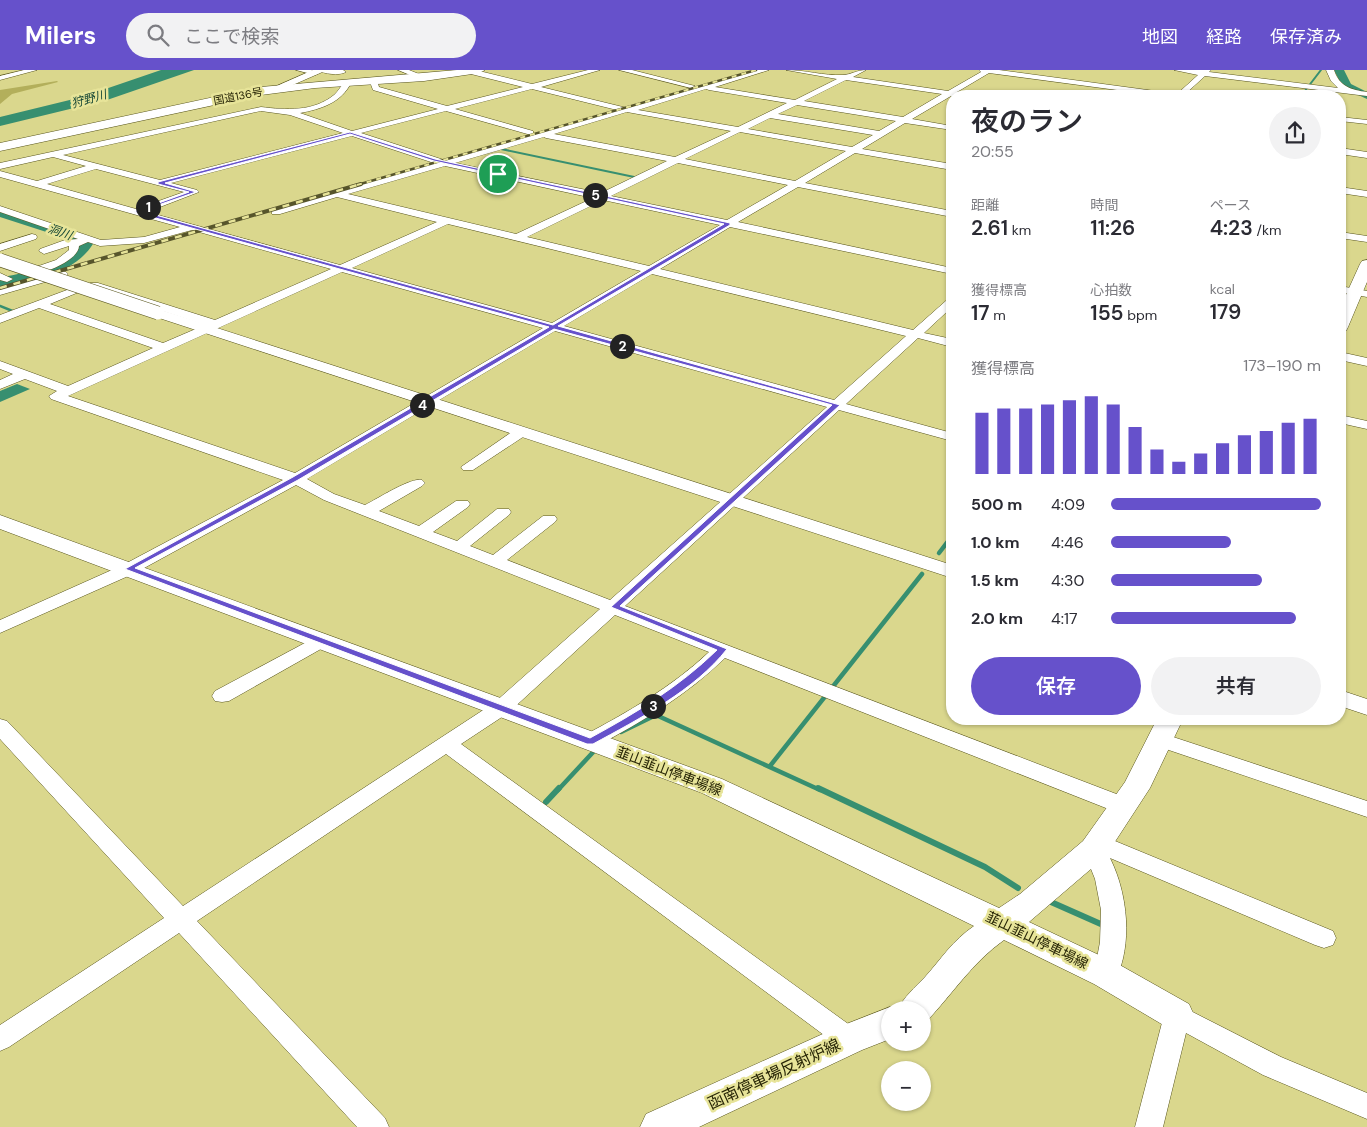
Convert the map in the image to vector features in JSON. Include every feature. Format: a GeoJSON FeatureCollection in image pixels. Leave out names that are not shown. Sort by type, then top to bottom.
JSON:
{"type":"FeatureCollection","features":[{"type":"Feature","properties":{"kind":"highway","name":"国道136号"},"geometry":{"type":"LineString","coordinates":[[0,147],[275,88],[345,78],[374,82],[475,71]]}},
{"type":"Feature","properties":{"kind":"main road"},"geometry":{"type":"LineString","coordinates":[[275,88],[319,71]]}},
{"type":"Feature","properties":{"kind":"main road"},"geometry":{"type":"LineString","coordinates":[[1346,312],[1367,264]]}},
{"type":"Feature","properties":{"kind":"main road","name":"韮山韮山停車場線"},"geometry":{"type":"LineString","coordinates":[[0,522],[712,786],[1106,974],[1177,1015]]}},
{"type":"Feature","properties":{"kind":"main road"},"geometry":{"type":"LineString","coordinates":[[925,1001],[958,959],[976,942],[1031,903],[1096,846],[1136,788],[1166,729]]}},
{"type":"Feature","properties":{"kind":"main road","name":"函南停車場反射炉線"},"geometry":{"type":"LineString","coordinates":[[659,1127],[848,1039],[881,1026]]}},
{"type":"Feature","properties":{"kind":"street"},"geometry":{"type":"LineString","coordinates":[[291,113],[322,105],[344,92],[345,78],[319,71],[300,70]]}},
{"type":"Feature","properties":{"kind":"street"},"geometry":{"type":"LineString","coordinates":[[402,70],[424,78]]}},
{"type":"Feature","properties":{"kind":"street"},"geometry":{"type":"LineString","coordinates":[[160,183],[596,70]]}},
{"type":"Feature","properties":{"kind":"street"},"geometry":{"type":"LineString","coordinates":[[624,70],[692,86]]}},
{"type":"Feature","properties":{"kind":"street"},"geometry":{"type":"LineString","coordinates":[[276,212],[765,70]]}},
{"type":"Feature","properties":{"kind":"street"},"geometry":{"type":"LineString","coordinates":[[790,70],[946,93]]}},
{"type":"Feature","properties":{"kind":"street"},"geometry":{"type":"LineString","coordinates":[[517,238],[862,70]]}},
{"type":"Feature","properties":{"kind":"street"},"geometry":{"type":"LineString","coordinates":[[983,70],[1134,90]]}},
{"type":"Feature","properties":{"kind":"street"},"geometry":{"type":"LineString","coordinates":[[954,90],[988,70]]}},
{"type":"Feature","properties":{"kind":"street"},"geometry":{"type":"LineString","coordinates":[[1178,70],[1206,72],[1336,90]]}},
{"type":"Feature","properties":{"kind":"street"},"geometry":{"type":"LineString","coordinates":[[1330,70],[1333,81],[1340,87],[1367,100]]}},
{"type":"Feature","properties":{"kind":"street"},"geometry":{"type":"LineString","coordinates":[[0,78],[28,71]]}},
{"type":"Feature","properties":{"kind":"street"},"geometry":{"type":"LineString","coordinates":[[475,71],[626,110],[946,166]]}},
{"type":"Feature","properties":{"kind":"street"},"geometry":{"type":"LineString","coordinates":[[1185,90],[1206,72]]}},
{"type":"Feature","properties":{"kind":"street"},"geometry":{"type":"LineString","coordinates":[[374,82],[375,87],[379,89],[530,132]]}},
{"type":"Feature","properties":{"kind":"street"},"geometry":{"type":"LineString","coordinates":[[703,88],[946,127]]}},
{"type":"Feature","properties":{"kind":"street"},"geometry":{"type":"LineString","coordinates":[[1346,91],[1367,94]]}},
{"type":"Feature","properties":{"kind":"street"},"geometry":{"type":"LineString","coordinates":[[244,94],[258,102],[261,109]]}},
{"type":"Feature","properties":{"kind":"street"},"geometry":{"type":"LineString","coordinates":[[0,627],[128,569],[296,479],[946,95]]}},
{"type":"Feature","properties":{"kind":"street"},"geometry":{"type":"LineString","coordinates":[[0,166],[261,109],[291,113],[445,163],[946,270]]}},
{"type":"Feature","properties":{"kind":"street"},"geometry":{"type":"LineString","coordinates":[[769,115],[881,134]]}},
{"type":"Feature","properties":{"kind":"street"},"geometry":{"type":"LineString","coordinates":[[1346,120],[1367,122]]}},
{"type":"Feature","properties":{"kind":"street"},"geometry":{"type":"LineString","coordinates":[[543,134],[946,213]]}},
{"type":"Feature","properties":{"kind":"street"},"geometry":{"type":"LineString","coordinates":[[1346,152],[1367,155]]}},
{"type":"Feature","properties":{"kind":"street"},"geometry":{"type":"LineString","coordinates":[[53,155],[194,192],[136,212]]}},
{"type":"Feature","properties":{"kind":"street"},"geometry":{"type":"LineString","coordinates":[[38,184],[97,166]]}},
{"type":"Feature","properties":{"kind":"street"},"geometry":{"type":"LineString","coordinates":[[0,174],[946,435]]}},
{"type":"Feature","properties":{"kind":"street"},"geometry":{"type":"LineString","coordinates":[[1346,191],[1367,194]]}},
{"type":"Feature","properties":{"kind":"street"},"geometry":{"type":"LineString","coordinates":[[336,194],[946,342]]}},
{"type":"Feature","properties":{"kind":"street"},"geometry":{"type":"LineString","coordinates":[[0,209],[81,241]]}},
{"type":"Feature","properties":{"kind":"street"},"geometry":{"type":"LineString","coordinates":[[447,222],[56,396],[296,479],[329,497],[1124,806]]}},
{"type":"Feature","properties":{"kind":"street"},"geometry":{"type":"LineString","coordinates":[[44,251],[68,242],[135,242],[193,227]]}},
{"type":"Feature","properties":{"kind":"street"},"geometry":{"type":"LineString","coordinates":[[1346,236],[1367,240]]}},
{"type":"Feature","properties":{"kind":"street"},"geometry":{"type":"LineString","coordinates":[[0,248],[32,237]]}},
{"type":"Feature","properties":{"kind":"street"},"geometry":{"type":"LineString","coordinates":[[0,292],[44,274],[71,255],[81,241]]}},
{"type":"Feature","properties":{"kind":"street"},"geometry":{"type":"LineString","coordinates":[[0,254],[75,290],[168,322],[180,320]]}},
{"type":"Feature","properties":{"kind":"street"},"geometry":{"type":"LineString","coordinates":[[0,260],[180,320],[212,327]]}},
{"type":"Feature","properties":{"kind":"street"},"geometry":{"type":"LineString","coordinates":[[2,279],[62,274],[428,401],[732,502],[946,570]]}},
{"type":"Feature","properties":{"kind":"street"},"geometry":{"type":"LineString","coordinates":[[0,319],[75,290]]}},
{"type":"Feature","properties":{"kind":"street"},"geometry":{"type":"LineString","coordinates":[[39,304],[165,348]]}},
{"type":"Feature","properties":{"kind":"street"},"geometry":{"type":"LineString","coordinates":[[0,1039],[502,708],[732,502],[946,306]]}},
{"type":"Feature","properties":{"kind":"street"},"geometry":{"type":"LineString","coordinates":[[1346,357],[1367,362]]}},
{"type":"Feature","properties":{"kind":"street"},"geometry":{"type":"LineString","coordinates":[[0,365],[68,390]]}},
{"type":"Feature","properties":{"kind":"street"},"geometry":{"type":"LineString","coordinates":[[0,385],[24,374]]}},
{"type":"Feature","properties":{"kind":"street"},"geometry":{"type":"LineString","coordinates":[[1346,420],[1367,425]]}},
{"type":"Feature","properties":{"kind":"street"},"geometry":{"type":"LineString","coordinates":[[468,467],[521,432]]}},
{"type":"Feature","properties":{"kind":"street"},"geometry":{"type":"LineString","coordinates":[[365,510],[391,499],[417,483]]}},
{"type":"Feature","properties":{"kind":"street"},"geometry":{"type":"LineString","coordinates":[[422,532],[462,504]]}},
{"type":"Feature","properties":{"kind":"street"},"geometry":{"type":"LineString","coordinates":[[459,547],[503,512]]}},
{"type":"Feature","properties":{"kind":"street"},"geometry":{"type":"LineString","coordinates":[[495,561],[549,519]]}},
{"type":"Feature","properties":{"kind":"street"},"geometry":{"type":"LineString","coordinates":[[222,696],[322,641]]}},
{"type":"Feature","properties":{"kind":"street"},"geometry":{"type":"LineString","coordinates":[[590,741],[629,721],[672,694],[703,669],[723,649]]}},
{"type":"Feature","properties":{"kind":"street"},"geometry":{"type":"LineString","coordinates":[[1346,700],[1367,707]]}},
{"type":"Feature","properties":{"kind":"street"},"geometry":{"type":"LineString","coordinates":[[0,726],[375,1127]]}},
{"type":"Feature","properties":{"kind":"street"},"geometry":{"type":"LineString","coordinates":[[1166,729],[1367,809]]}},
{"type":"Feature","properties":{"kind":"street"},"geometry":{"type":"LineString","coordinates":[[447,744],[848,1039]]}},
{"type":"Feature","properties":{"kind":"street"},"geometry":{"type":"LineString","coordinates":[[1096,846],[1181,877],[1324,938]]}},
{"type":"Feature","properties":{"kind":"street"},"geometry":{"type":"LineString","coordinates":[[1096,846],[1104,868],[1114,920],[1112,954],[1106,974]]}},
{"type":"Feature","properties":{"kind":"street"},"geometry":{"type":"LineString","coordinates":[[1149,1127],[1177,1015],[1272,1066],[1367,1106]]}},
{"type":"Feature","properties":{"kind":"shaded area"},"geometry":{"type":"Polygon","coordinates":[[[57,81],[12,94],[0,104],[0,90],[57,81]]]}},
{"type":"Feature","properties":{"kind":"water","name":"狩野川"},"geometry":{"type":"Polygon","coordinates":[[[161,70],[194,70],[107,100],[0,126],[0,117],[82,97],[161,70]]]}},
{"type":"Feature","properties":{"kind":"water"},"geometry":{"type":"Polygon","coordinates":[[[17,384],[30,389],[0,402],[0,391],[17,384]]]}},
{"type":"Feature","properties":{"kind":"waterway"},"geometry":{"type":"LineString","coordinates":[[1306,90],[1321,70]]}},
{"type":"Feature","properties":{"kind":"waterway"},"geometry":{"type":"LineString","coordinates":[[1339,70],[1347,86],[1367,96]]}},
{"type":"Feature","properties":{"kind":"waterway"},"geometry":{"type":"LineString","coordinates":[[501,149],[639,178]]}},
{"type":"Feature","properties":{"kind":"waterway","name":"洞川"},"geometry":{"type":"LineString","coordinates":[[0,212],[73,236],[85,244],[80,252],[60,265],[0,283]]}},
{"type":"Feature","properties":{"kind":"waterway"},"geometry":{"type":"LineString","coordinates":[[0,306],[15,312]]}},
{"type":"Feature","properties":{"kind":"waterway"},"geometry":{"type":"LineString","coordinates":[[939,553],[946,544]]}},
{"type":"Feature","properties":{"kind":"waterway"},"geometry":{"type":"LineString","coordinates":[[770,766],[922,574]]}},
{"type":"Feature","properties":{"kind":"waterway"},"geometry":{"type":"LineString","coordinates":[[621,732],[656,715],[820,790]]}},
{"type":"Feature","properties":{"kind":"waterway"},"geometry":{"type":"LineString","coordinates":[[558,790],[596,749]]}},
{"type":"Feature","properties":{"kind":"waterway"},"geometry":{"type":"LineString","coordinates":[[546,802],[559,788]]}},
{"type":"Feature","properties":{"kind":"waterway"},"geometry":{"type":"LineString","coordinates":[[818,788],[985,867],[1018,888]]}},
{"type":"Feature","properties":{"kind":"waterway"},"geometry":{"type":"LineString","coordinates":[[1051,902],[1103,925]]}},
{"type":"Feature","properties":{"kind":"railway"},"geometry":{"type":"LineString","coordinates":[[357,185],[756,70]]}},
{"type":"Feature","properties":{"kind":"railway"},"geometry":{"type":"LineString","coordinates":[[0,288],[361,184]]}},
{"type":"Feature","properties":{"kind":"route"},"geometry":{"type":"LineString","coordinates":[[498,174],[434,160],[350,133],[184,175],[160,183],[194,192],[136,212],[303,257],[553,327],[837,405],[615,607],[723,649],[703,669],[672,694],[629,721],[590,741],[128,569],[296,479],[553,327],[648,270],[728,224],[498,174]]}}]}
